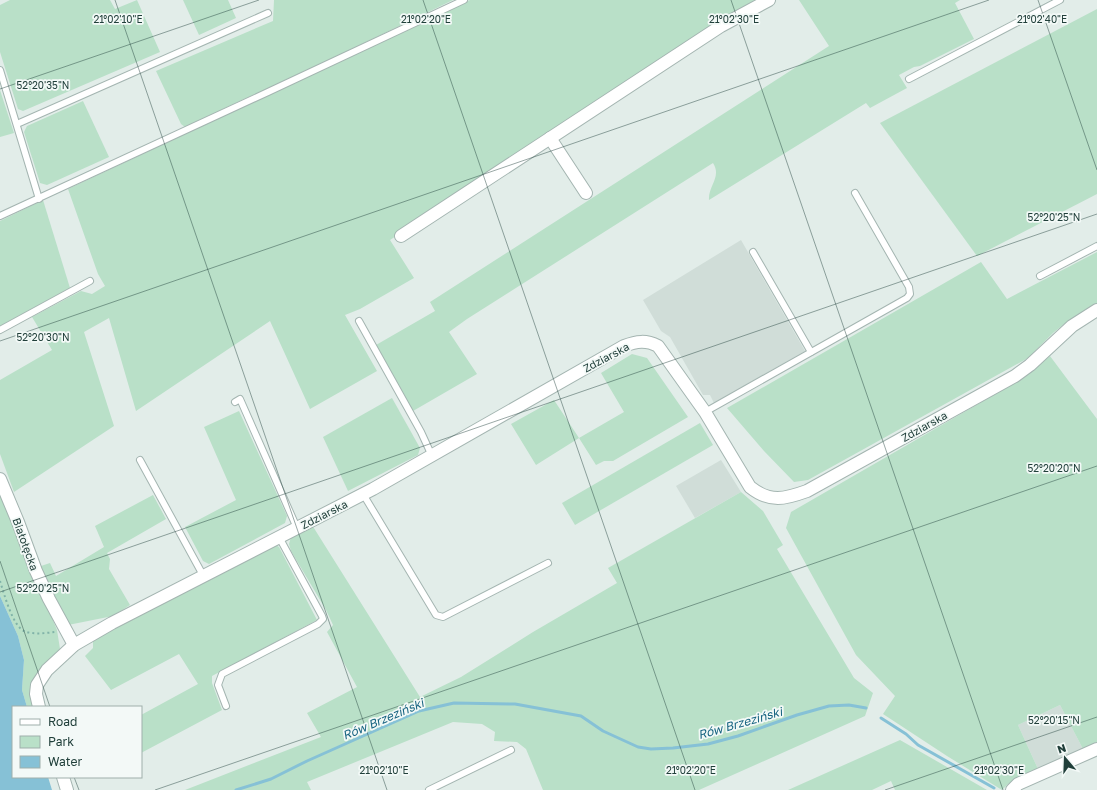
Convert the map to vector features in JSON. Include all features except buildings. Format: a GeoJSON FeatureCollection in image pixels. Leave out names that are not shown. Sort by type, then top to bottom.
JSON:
{"type":"FeatureCollection","features":[{"type":"Feature","properties":{"kind":"street"},"geometry":{"type":"LineString","coordinates":[[400,236],[721,26],[769,0]]}},
{"type":"Feature","properties":{"kind":"street"},"geometry":{"type":"LineString","coordinates":[[550,138],[586,193]]}},
{"type":"Feature","properties":{"kind":"street","name":"Zdziarska"},"geometry":{"type":"LineString","coordinates":[[74,645],[119,620],[363,494],[597,361],[624,346],[636,342],[650,342],[658,346],[666,355],[705,412],[750,486],[759,494],[774,499],[794,496],[807,491],[1015,376],[1030,366],[1072,326],[1097,310]]}},
{"type":"Feature","properties":{"kind":"street","name":"Białołęcka"},"geometry":{"type":"LineString","coordinates":[[0,479],[36,571],[49,599],[74,645]]}},
{"type":"Feature","properties":{"kind":"street"},"geometry":{"type":"LineString","coordinates":[[39,706],[36,694],[37,685],[47,670],[74,645]]}},
{"type":"Feature","properties":{"kind":"street"},"geometry":{"type":"LineString","coordinates":[[1015,787],[1097,749]]}},
{"type":"Feature","properties":{"kind":"street"},"geometry":{"type":"LineString","coordinates":[[63,778],[67,790]]}},
{"type":"Feature","properties":{"kind":"lane"},"geometry":{"type":"LineString","coordinates":[[0,216],[464,0]]}},
{"type":"Feature","properties":{"kind":"lane"},"geometry":{"type":"LineString","coordinates":[[909,79],[1060,0]]}},
{"type":"Feature","properties":{"kind":"lane"},"geometry":{"type":"LineString","coordinates":[[17,124],[268,13]]}},
{"type":"Feature","properties":{"kind":"lane"},"geometry":{"type":"LineString","coordinates":[[0,70],[39,198]]}},
{"type":"Feature","properties":{"kind":"lane"},"geometry":{"type":"LineString","coordinates":[[705,412],[907,298],[910,294],[909,287],[855,193]]}},
{"type":"Feature","properties":{"kind":"lane"},"geometry":{"type":"LineString","coordinates":[[1040,276],[1097,246]]}},
{"type":"Feature","properties":{"kind":"lane"},"geometry":{"type":"LineString","coordinates":[[753,252],[811,352]]}},
{"type":"Feature","properties":{"kind":"lane"},"geometry":{"type":"LineString","coordinates":[[0,330],[90,281]]}},
{"type":"Feature","properties":{"kind":"lane"},"geometry":{"type":"LineString","coordinates":[[359,321],[421,432],[432,456]]}},
{"type":"Feature","properties":{"kind":"lane"},"geometry":{"type":"LineString","coordinates":[[235,402],[240,399],[297,528]]}},
{"type":"Feature","properties":{"kind":"lane"},"geometry":{"type":"LineString","coordinates":[[140,460],[204,577]]}},
{"type":"Feature","properties":{"kind":"lane"},"geometry":{"type":"LineString","coordinates":[[363,494],[436,616],[443,616],[548,564]]}},
{"type":"Feature","properties":{"kind":"lane"},"geometry":{"type":"LineString","coordinates":[[226,706],[218,685],[222,674],[318,624],[323,619],[279,537]]}},
{"type":"Feature","properties":{"kind":"lane"},"geometry":{"type":"LineString","coordinates":[[429,790],[511,750]]}},
{"type":"Feature","properties":{"kind":"path"},"geometry":{"type":"LineString","coordinates":[[0,581],[9,607],[20,628],[26,632],[42,633],[66,631]]}},
{"type":"Feature","properties":{"kind":"shaded area"},"geometry":{"type":"Polygon","coordinates":[[[741,240],[805,351],[714,403],[710,395],[703,395],[670,337],[661,331],[643,300],[741,240]]]}},
{"type":"Feature","properties":{"kind":"shaded area"},"geometry":{"type":"Polygon","coordinates":[[[721,460],[741,492],[695,518],[676,486],[721,460]]]}},
{"type":"Feature","properties":{"kind":"shaded area"},"geometry":{"type":"Polygon","coordinates":[[[1060,705],[1083,749],[1038,769],[1018,725],[1060,705]]]}},
{"type":"Feature","properties":{"kind":"green space"},"geometry":{"type":"Polygon","coordinates":[[[10,0],[110,0],[115,9],[137,0],[160,52],[23,111],[18,109],[0,52],[0,5],[10,0]]]}},
{"type":"Feature","properties":{"kind":"green space"},"geometry":{"type":"Polygon","coordinates":[[[183,0],[228,0],[236,18],[199,35],[183,0]]]}},
{"type":"Feature","properties":{"kind":"green space"},"geometry":{"type":"Polygon","coordinates":[[[274,0],[453,0],[271,88],[185,127],[181,124],[156,71],[273,21],[274,0]]]}},
{"type":"Feature","properties":{"kind":"green space"},"geometry":{"type":"Polygon","coordinates":[[[470,0],[755,0],[390,240],[414,278],[360,309],[345,315],[377,371],[310,409],[270,321],[136,411],[109,318],[84,332],[114,426],[14,492],[0,454],[0,380],[52,350],[32,317],[81,291],[92,294],[105,286],[98,274],[68,189],[470,0]]]}},
{"type":"Feature","properties":{"kind":"green space"},"geometry":{"type":"Polygon","coordinates":[[[799,0],[960,0],[955,3],[974,39],[899,75],[907,88],[870,108],[866,103],[709,200],[710,190],[716,173],[713,163],[467,319],[449,332],[477,374],[413,411],[376,345],[435,311],[430,302],[829,46],[799,0]]]}},
{"type":"Feature","properties":{"kind":"green space"},"geometry":{"type":"Polygon","coordinates":[[[1097,9],[1097,194],[977,256],[880,123],[1097,9]]]}},
{"type":"Feature","properties":{"kind":"green space"},"geometry":{"type":"Polygon","coordinates":[[[0,90],[14,133],[0,137],[0,90]]]}},
{"type":"Feature","properties":{"kind":"green space"},"geometry":{"type":"Polygon","coordinates":[[[83,101],[109,157],[47,185],[40,183],[24,132],[27,126],[83,101]]]}},
{"type":"Feature","properties":{"kind":"green space"},"geometry":{"type":"Polygon","coordinates":[[[43,200],[70,288],[0,326],[0,221],[43,200]]]}},
{"type":"Feature","properties":{"kind":"green space"},"geometry":{"type":"Polygon","coordinates":[[[1097,252],[1097,305],[1064,324],[1028,358],[808,480],[794,482],[764,451],[727,408],[981,262],[1007,299],[1097,252]]]}},
{"type":"Feature","properties":{"kind":"green space"},"geometry":{"type":"Polygon","coordinates":[[[632,354],[647,358],[688,417],[613,461],[604,461],[596,465],[579,438],[624,412],[601,373],[632,354]]]}},
{"type":"Feature","properties":{"kind":"green space"},"geometry":{"type":"Polygon","coordinates":[[[1050,356],[1097,419],[1097,742],[1083,749],[1060,705],[1018,725],[1038,769],[1008,784],[1002,790],[883,714],[895,696],[856,655],[786,528],[791,512],[1025,377],[1050,356]]]}},
{"type":"Feature","properties":{"kind":"green space"},"geometry":{"type":"Polygon","coordinates":[[[392,398],[420,448],[418,455],[348,491],[323,437],[392,398]]]}},
{"type":"Feature","properties":{"kind":"green space"},"geometry":{"type":"Polygon","coordinates":[[[554,400],[579,438],[536,465],[511,424],[554,400]]]}},
{"type":"Feature","properties":{"kind":"green space"},"geometry":{"type":"Polygon","coordinates":[[[239,411],[287,516],[285,523],[209,564],[203,561],[185,527],[236,500],[204,427],[239,411]]]}},
{"type":"Feature","properties":{"kind":"green space"},"geometry":{"type":"Polygon","coordinates":[[[700,423],[713,445],[575,525],[562,503],[700,423]]]}},
{"type":"Feature","properties":{"kind":"green space"},"geometry":{"type":"Polygon","coordinates":[[[741,492],[763,511],[783,545],[777,549],[854,678],[873,693],[865,716],[699,790],[543,790],[526,749],[517,742],[494,741],[495,732],[482,724],[453,722],[307,782],[311,790],[185,790],[321,737],[307,713],[357,687],[327,632],[333,625],[326,610],[291,551],[289,544],[291,537],[312,525],[420,697],[461,677],[533,632],[617,583],[608,568],[741,492]]]}},
{"type":"Feature","properties":{"kind":"green space"},"geometry":{"type":"Polygon","coordinates":[[[0,493],[57,630],[60,649],[38,672],[30,688],[34,706],[27,706],[22,690],[24,660],[18,636],[0,596],[0,493]]]}},
{"type":"Feature","properties":{"kind":"green space"},"geometry":{"type":"Polygon","coordinates":[[[153,495],[166,519],[107,553],[110,559],[109,569],[130,605],[113,616],[68,625],[38,567],[50,563],[56,576],[104,547],[95,526],[153,495]]]}},
{"type":"Feature","properties":{"kind":"green space"},"geometry":{"type":"Polygon","coordinates":[[[276,545],[279,547],[317,620],[212,676],[212,683],[222,710],[142,752],[142,714],[198,684],[179,654],[111,690],[85,656],[93,648],[93,640],[276,545]]]}},
{"type":"Feature","properties":{"kind":"green space"},"geometry":{"type":"Polygon","coordinates":[[[900,740],[987,790],[895,790],[891,781],[872,790],[788,790],[900,740]]]}},
{"type":"Feature","properties":{"kind":"water"},"geometry":{"type":"Polygon","coordinates":[[[0,596],[18,636],[24,660],[22,690],[27,706],[12,706],[12,778],[48,778],[52,790],[0,790],[0,596]]]}},
{"type":"Feature","properties":{"kind":"waterway","name":"Rów Brzeziński"},"geometry":{"type":"LineString","coordinates":[[236,790],[271,779],[307,761],[419,711],[454,703],[515,704],[581,716],[603,731],[638,747],[651,749],[708,744],[738,736],[797,715],[829,706],[849,705],[866,708]]}},
{"type":"Feature","properties":{"kind":"waterway","name":"Rów Brzeziński"},"geometry":{"type":"LineString","coordinates":[[881,718],[906,734],[918,745],[994,788]]}}]}
